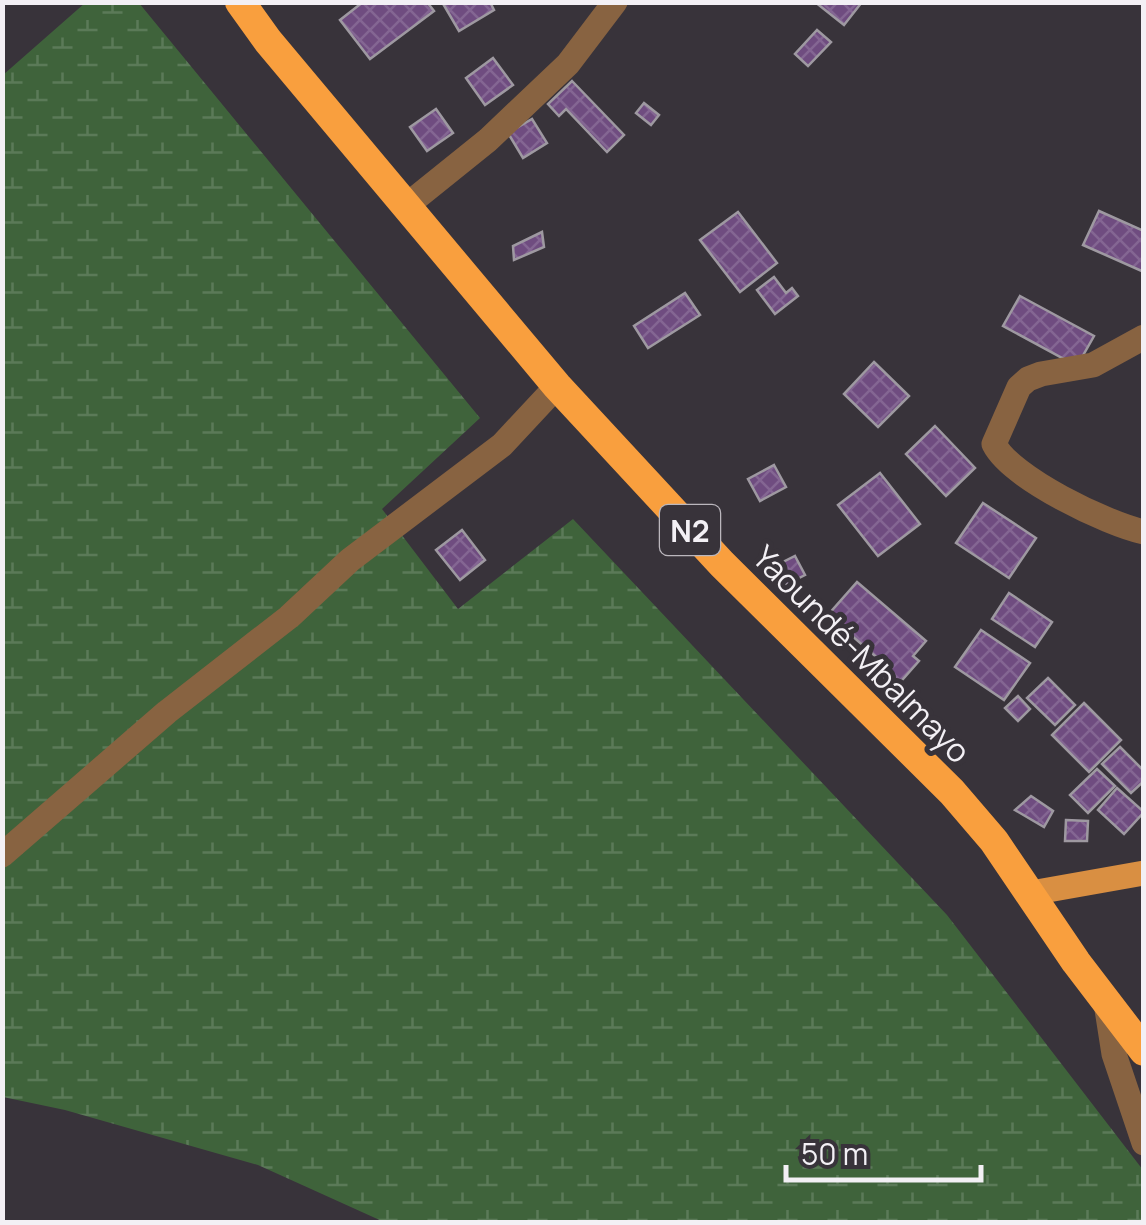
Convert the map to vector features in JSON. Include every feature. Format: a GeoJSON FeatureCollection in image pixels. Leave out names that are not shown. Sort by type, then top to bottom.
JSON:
{"type":"FeatureCollection","features":[{"type":"Feature","properties":{"kind":"highway","name":"Yaoundé-Mbalmayo"},"geometry":{"type":"LineString","coordinates":[[240,2],[268,41],[557,386],[722,564],[952,792],[994,841],[1106,1003],[1144,1051]]}},
{"type":"Feature","properties":{"kind":"main road"},"geometry":{"type":"LineString","coordinates":[[1031,893],[1144,873]]}},
{"type":"Feature","properties":{"kind":"street"},"geometry":{"type":"LineString","coordinates":[[406,206],[488,140],[568,64],[615,2]]}},
{"type":"Feature","properties":{"kind":"street"},"geometry":{"type":"LineString","coordinates":[[1144,337],[1093,365],[1028,379],[1018,387],[994,444],[998,452],[1031,479],[1096,517],[1144,532]]}},
{"type":"Feature","properties":{"kind":"street"},"geometry":{"type":"LineString","coordinates":[[2,855],[167,712],[289,617],[350,560],[502,445],[557,386]]}},
{"type":"Feature","properties":{"kind":"street"},"geometry":{"type":"LineString","coordinates":[[1106,1003],[1114,1054],[1144,1142]]}},
{"type":"Feature","properties":{"kind":"green space"},"geometry":{"type":"Polygon","coordinates":[[[85,3],[139,3],[480,418],[382,509],[458,609],[573,519],[947,915],[1143,1170],[1143,1222],[384,1222],[258,1165],[65,1110],[3,1097],[3,75],[85,3]]]}},
{"type":"Feature","properties":{"kind":"building"},"geometry":{"type":"Polygon","coordinates":[[[363,2],[427,2],[434,11],[370,59],[340,20],[363,2]]]}},
{"type":"Feature","properties":{"kind":"building"},"geometry":{"type":"Polygon","coordinates":[[[442,2],[490,2],[494,10],[459,31],[442,2]]]}},
{"type":"Feature","properties":{"kind":"building"},"geometry":{"type":"Polygon","coordinates":[[[815,2],[862,2],[844,25],[815,2]]]}},
{"type":"Feature","properties":{"kind":"building"},"geometry":{"type":"Polygon","coordinates":[[[817,30],[831,42],[808,66],[795,54],[817,30]]]}},
{"type":"Feature","properties":{"kind":"building"},"geometry":{"type":"Polygon","coordinates":[[[493,58],[513,85],[485,105],[466,78],[493,58]]]}},
{"type":"Feature","properties":{"kind":"building"},"geometry":{"type":"Polygon","coordinates":[[[572,81],[624,135],[607,152],[566,109],[559,116],[548,104],[572,81]]]}},
{"type":"Feature","properties":{"kind":"building"},"geometry":{"type":"Polygon","coordinates":[[[644,103],[659,115],[651,125],[636,113],[644,103]]]}},
{"type":"Feature","properties":{"kind":"building"},"geometry":{"type":"Polygon","coordinates":[[[436,109],[453,133],[427,151],[410,127],[436,109]]]}},
{"type":"Feature","properties":{"kind":"building"},"geometry":{"type":"Polygon","coordinates":[[[532,119],[547,143],[523,158],[508,133],[532,119]]]}},
{"type":"Feature","properties":{"kind":"building"},"geometry":{"type":"Polygon","coordinates":[[[1099,211],[1144,231],[1144,272],[1083,245],[1099,211]]]}},
{"type":"Feature","properties":{"kind":"building"},"geometry":{"type":"Polygon","coordinates":[[[738,212],[777,263],[740,292],[700,240],[738,212]]]}},
{"type":"Feature","properties":{"kind":"building"},"geometry":{"type":"Polygon","coordinates":[[[542,232],[544,247],[514,260],[513,246],[542,232]]]}},
{"type":"Feature","properties":{"kind":"building"},"geometry":{"type":"Polygon","coordinates":[[[774,277],[786,293],[792,288],[798,296],[775,314],[757,290],[774,277]]]}},
{"type":"Feature","properties":{"kind":"building"},"geometry":{"type":"Polygon","coordinates":[[[685,293],[700,315],[648,348],[634,326],[685,293]]]}},
{"type":"Feature","properties":{"kind":"building"},"geometry":{"type":"Polygon","coordinates":[[[1020,296],[1094,336],[1077,366],[1003,326],[1020,296]]]}},
{"type":"Feature","properties":{"kind":"building"},"geometry":{"type":"Polygon","coordinates":[[[874,362],[909,396],[878,427],[844,394],[874,362]]]}},
{"type":"Feature","properties":{"kind":"building"},"geometry":{"type":"Polygon","coordinates":[[[935,426],[975,468],[946,496],[906,454],[935,426]]]}},
{"type":"Feature","properties":{"kind":"building"},"geometry":{"type":"Polygon","coordinates":[[[774,465],[786,487],[760,501],[748,479],[774,465]]]}},
{"type":"Feature","properties":{"kind":"building"},"geometry":{"type":"Polygon","coordinates":[[[880,473],[920,524],[878,556],[838,505],[880,473]]]}},
{"type":"Feature","properties":{"kind":"building"},"geometry":{"type":"Polygon","coordinates":[[[983,503],[1036,538],[1009,578],[956,543],[983,503]]]}},
{"type":"Feature","properties":{"kind":"building"},"geometry":{"type":"Polygon","coordinates":[[[462,530],[485,560],[460,580],[436,550],[462,530]]]}},
{"type":"Feature","properties":{"kind":"building"},"geometry":{"type":"Polygon","coordinates":[[[795,556],[805,575],[785,585],[775,566],[795,556]]]}},
{"type":"Feature","properties":{"kind":"building"},"geometry":{"type":"Polygon","coordinates":[[[857,582],[926,641],[913,656],[919,661],[896,687],[874,669],[881,661],[828,615],[857,582]]]}},
{"type":"Feature","properties":{"kind":"building"},"geometry":{"type":"Polygon","coordinates":[[[1009,593],[1052,622],[1035,647],[992,619],[1009,593]]]}},
{"type":"Feature","properties":{"kind":"building"},"geometry":{"type":"Polygon","coordinates":[[[981,630],[1030,663],[1004,700],[955,667],[981,630]]]}},
{"type":"Feature","properties":{"kind":"building"},"geometry":{"type":"Polygon","coordinates":[[[1048,678],[1075,705],[1055,725],[1027,698],[1048,678]]]}},
{"type":"Feature","properties":{"kind":"building"},"geometry":{"type":"Polygon","coordinates":[[[1018,696],[1030,709],[1018,721],[1005,708],[1018,696]]]}},
{"type":"Feature","properties":{"kind":"building"},"geometry":{"type":"Polygon","coordinates":[[[1084,703],[1121,740],[1089,772],[1052,735],[1084,703]]]}},
{"type":"Feature","properties":{"kind":"building"},"geometry":{"type":"Polygon","coordinates":[[[1120,747],[1144,771],[1144,781],[1131,793],[1102,764],[1120,747]]]}},
{"type":"Feature","properties":{"kind":"building"},"geometry":{"type":"Polygon","coordinates":[[[1097,769],[1115,786],[1088,813],[1070,795],[1097,769]]]}},
{"type":"Feature","properties":{"kind":"building"},"geometry":{"type":"Polygon","coordinates":[[[1117,788],[1144,812],[1124,834],[1098,810],[1117,788]]]}},
{"type":"Feature","properties":{"kind":"building"},"geometry":{"type":"Polygon","coordinates":[[[1031,796],[1053,811],[1044,827],[1015,810],[1031,796]]]}},
{"type":"Feature","properties":{"kind":"building"},"geometry":{"type":"Polygon","coordinates":[[[1066,820],[1088,821],[1087,841],[1065,841],[1066,820]]]}}]}
